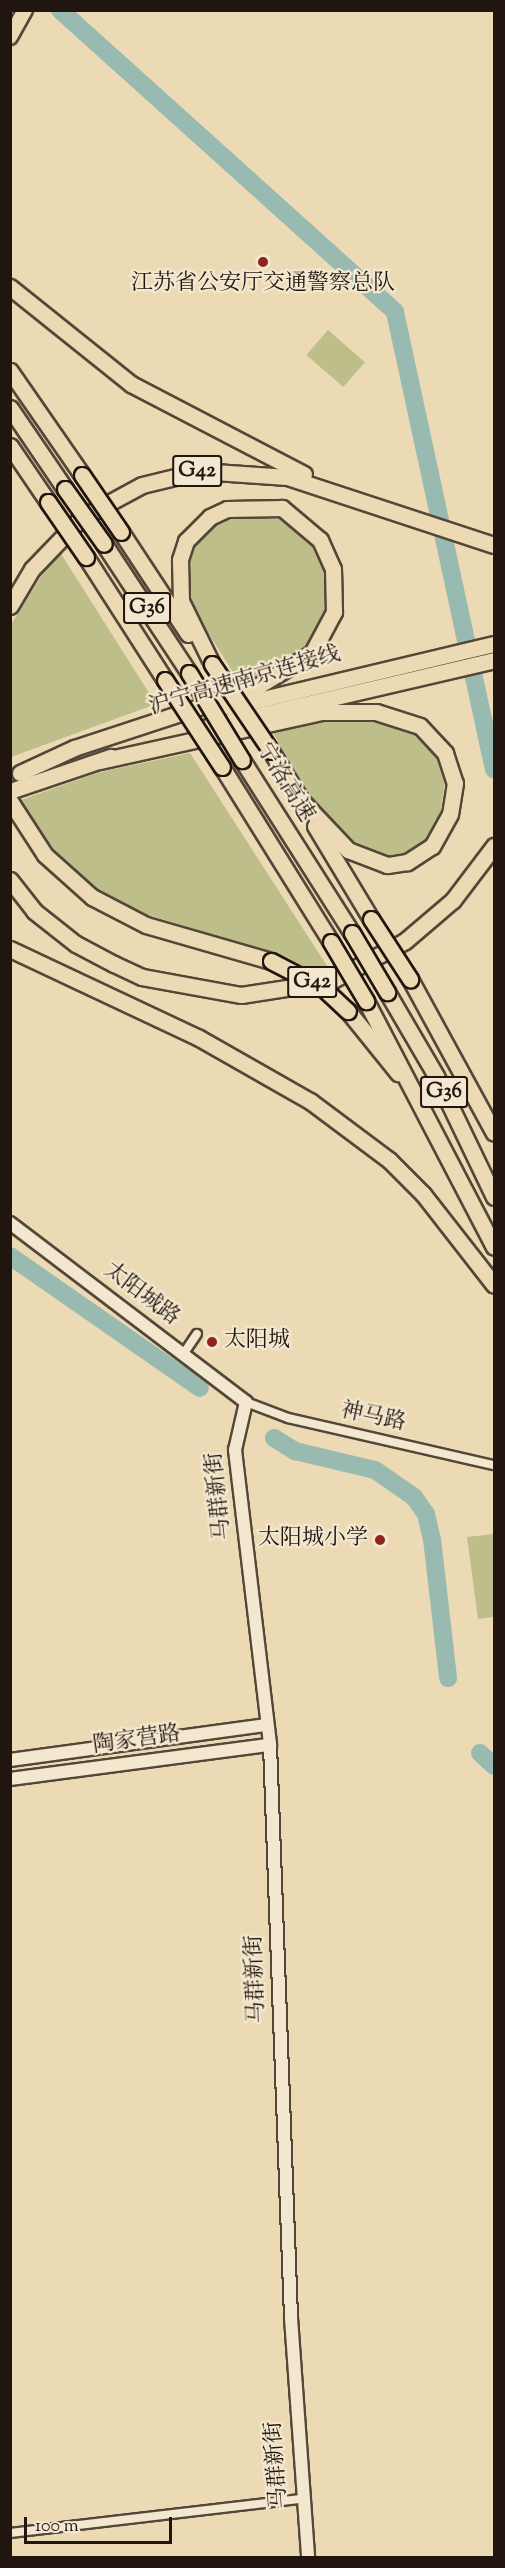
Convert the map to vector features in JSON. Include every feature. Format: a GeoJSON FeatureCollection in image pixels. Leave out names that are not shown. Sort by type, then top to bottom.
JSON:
{"type":"FeatureCollection","features":[{"type":"Feature","properties":{"kind":"highway"},"geometry":{"type":"LineString","coordinates":[[10,287],[131,384],[253,452],[362,499]]}},
{"type":"Feature","properties":{"kind":"highway"},"geometry":{"type":"LineString","coordinates":[[10,371],[271,751],[410,979],[495,1133]]}},
{"type":"Feature","properties":{"kind":"highway","name":"宁洛高速"},"geometry":{"type":"LineString","coordinates":[[10,408],[189,673],[352,933],[436,1076],[495,1197]]}},
{"type":"Feature","properties":{"kind":"highway","name":"宁洛高速"},"geometry":{"type":"LineString","coordinates":[[10,446],[86,556],[331,942],[366,1000],[439,1137]]}},
{"type":"Feature","properties":{"kind":"highway","name":"G42"},"geometry":{"type":"LineString","coordinates":[[10,606],[55,540],[81,518],[141,484],[200,471],[257,472],[362,499],[495,545]]}},
{"type":"Feature","properties":{"kind":"highway"},"geometry":{"type":"LineString","coordinates":[[15,775],[74,748],[253,689],[312,653],[334,612],[333,569],[320,540],[282,508],[227,509],[210,517],[186,541],[179,571],[181,601],[213,664]]}},
{"type":"Feature","properties":{"kind":"highway","name":"沪宁高速南京连接线"},"geometry":{"type":"LineString","coordinates":[[15,775],[251,700],[455,651],[495,644]]}},
{"type":"Feature","properties":{"kind":"highway","name":"沪宁高速南京连接线"},"geometry":{"type":"LineString","coordinates":[[10,791],[100,760],[255,714],[487,661]]}},
{"type":"Feature","properties":{"kind":"highway"},"geometry":{"type":"LineString","coordinates":[[100,760],[321,712],[376,712],[420,726],[445,753],[455,783],[450,814],[432,846],[407,862],[387,865],[348,850],[299,798]]}},
{"type":"Feature","properties":{"kind":"highway","name":"G42"},"geometry":{"type":"LineString","coordinates":[[10,801],[26,830],[69,879],[124,915],[271,960],[323,988],[348,1011],[378,1041],[439,1137],[495,1248]]}},
{"type":"Feature","properties":{"kind":"highway"},"geometry":{"type":"LineString","coordinates":[[10,880],[34,911],[76,944],[124,968],[199,991],[251,995],[331,981],[405,941],[453,900],[495,846]]}},
{"type":"Feature","properties":{"kind":"highway"},"geometry":{"type":"LineString","coordinates":[[10,950],[199,1038],[319,1107],[423,1194],[495,1284]]}},
{"type":"Feature","properties":{"kind":"main road"},"geometry":{"type":"LineString","coordinates":[[10,37],[25,10]]}},
{"type":"Feature","properties":{"kind":"main road","name":"太阳城路"},"geometry":{"type":"LineString","coordinates":[[10,1223],[246,1402]]}},
{"type":"Feature","properties":{"kind":"main road","name":"马群新街"},"geometry":{"type":"LineString","coordinates":[[246,1402],[235,1450],[270,1745],[300,2499],[308,2558]]}},
{"type":"Feature","properties":{"kind":"main road","name":"陶家营路"},"geometry":{"type":"LineString","coordinates":[[10,1760],[267,1725]]}},
{"type":"Feature","properties":{"kind":"main road","name":"陶家营路"},"geometry":{"type":"LineString","coordinates":[[10,1779],[270,1745]]}},
{"type":"Feature","properties":{"kind":"street"},"geometry":{"type":"LineString","coordinates":[[184,1353],[197,1334]]}},
{"type":"Feature","properties":{"kind":"street","name":"神马路"},"geometry":{"type":"LineString","coordinates":[[246,1402],[288,1418],[495,1465]]}},
{"type":"Feature","properties":{"kind":"street"},"geometry":{"type":"LineString","coordinates":[[10,2533],[300,2499]]}},
{"type":"Feature","properties":{"kind":"green space"},"geometry":{"type":"Polygon","coordinates":[[[328,330],[365,362],[343,387],[306,355],[328,330]]]}},
{"type":"Feature","properties":{"kind":"green space"},"geometry":{"type":"Polygon","coordinates":[[[237,512],[281,516],[312,539],[329,575],[328,612],[310,649],[241,685],[187,599],[187,556],[197,536],[214,520],[237,512]]]}},
{"type":"Feature","properties":{"kind":"green space"},"geometry":{"type":"Polygon","coordinates":[[[58,549],[156,704],[11,757],[10,626],[58,549]]]}},
{"type":"Feature","properties":{"kind":"green space"},"geometry":{"type":"Polygon","coordinates":[[[356,716],[385,718],[416,731],[433,748],[446,775],[439,822],[424,843],[404,855],[384,856],[348,844],[323,816],[271,730],[356,716]]]}},
{"type":"Feature","properties":{"kind":"green space"},"geometry":{"type":"Polygon","coordinates":[[[190,753],[331,972],[323,976],[285,957],[145,914],[102,894],[40,837],[21,800],[100,772],[190,753]]]}},
{"type":"Feature","properties":{"kind":"green space"},"geometry":{"type":"Polygon","coordinates":[[[494,1534],[494,1617],[478,1619],[467,1537],[494,1534]]]}},
{"type":"Feature","properties":{"kind":"waterway"},"geometry":{"type":"LineString","coordinates":[[60,10],[395,312],[494,769]]}},
{"type":"Feature","properties":{"kind":"waterway"},"geometry":{"type":"LineString","coordinates":[[10,1256],[200,1388]]}},
{"type":"Feature","properties":{"kind":"waterway"},"geometry":{"type":"LineString","coordinates":[[274,1438],[295,1451],[375,1470],[414,1497],[426,1514],[432,1539],[448,1678]]}},
{"type":"Feature","properties":{"kind":"waterway"},"geometry":{"type":"LineString","coordinates":[[480,1753],[494,1766]]}},
{"type":"Feature","properties":{"kind":"place","name":"江苏省公安厅交通警察总队"},"geometry":{"type":"Point","coordinates":[263,262]}},
{"type":"Feature","properties":{"kind":"place","name":"太阳城"},"geometry":{"type":"Point","coordinates":[212,1342]}},
{"type":"Feature","properties":{"kind":"place","name":"太阳城小学"},"geometry":{"type":"Point","coordinates":[380,1540]}}]}
